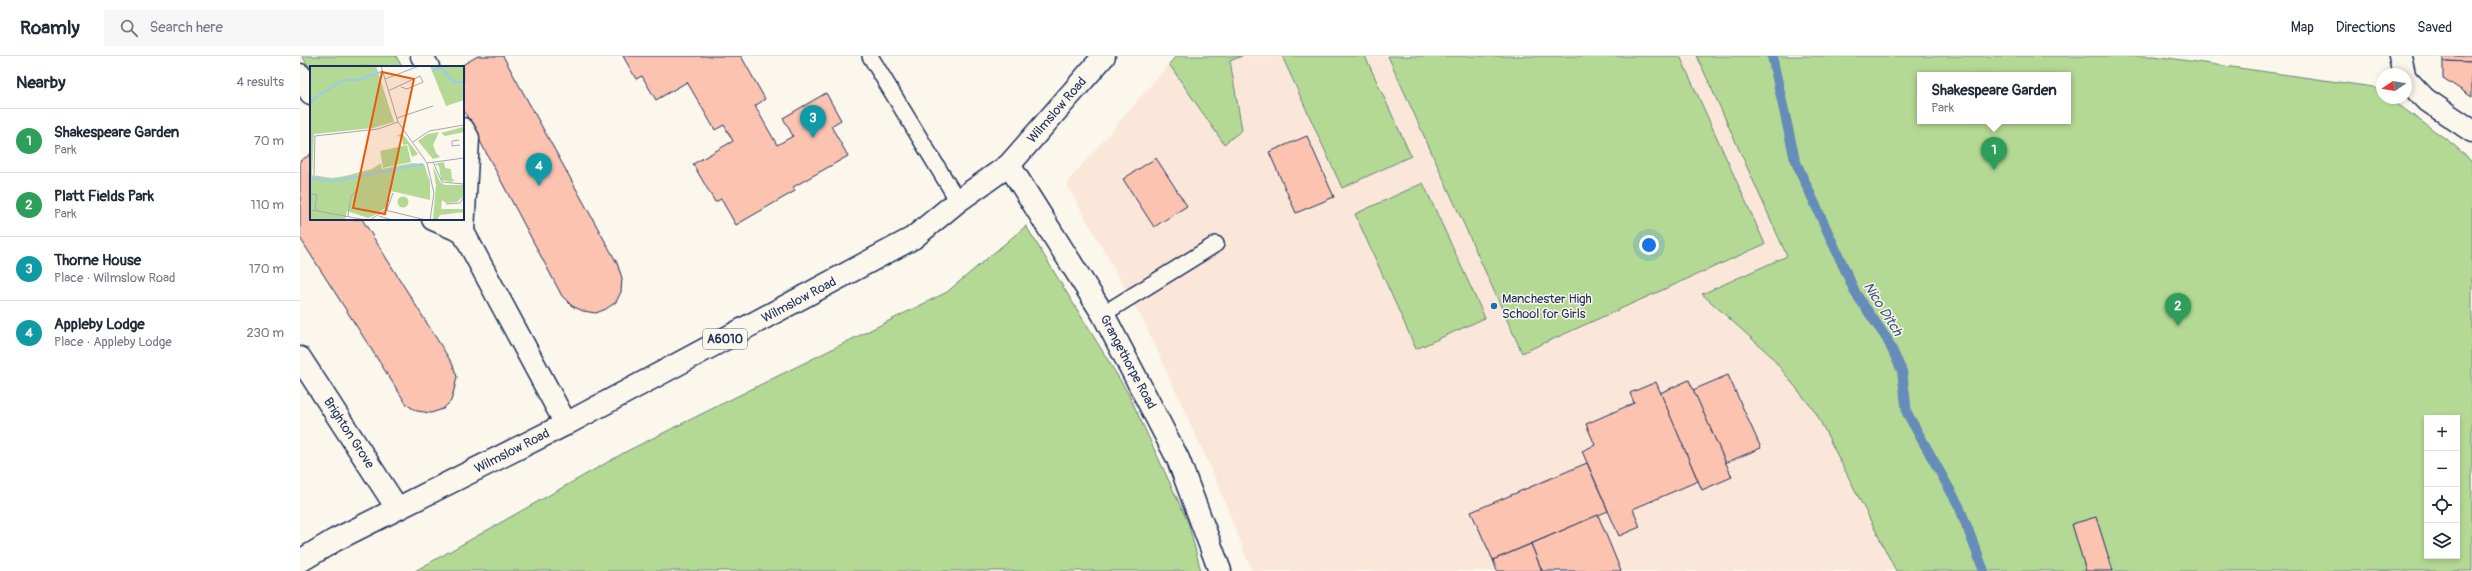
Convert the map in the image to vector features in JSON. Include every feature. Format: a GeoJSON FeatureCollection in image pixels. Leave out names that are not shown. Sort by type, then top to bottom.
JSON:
{"type":"FeatureCollection","features":[{"type":"Feature","properties":{"kind":"main road"},"geometry":{"type":"LineString","coordinates":[[422,56],[427,66]]}},
{"type":"Feature","properties":{"kind":"main road","name":"Wilmslow Road"},"geometry":{"type":"LineString","coordinates":[[300,561],[397,508],[566,424],[913,238],[958,201],[1009,165],[1104,56]]}},
{"type":"Feature","properties":{"kind":"main road"},"geometry":{"type":"LineString","coordinates":[[2400,56],[2403,68]]}},
{"type":"Feature","properties":{"kind":"main road"},"geometry":{"type":"LineString","coordinates":[[300,75],[310,91]]}},
{"type":"Feature","properties":{"kind":"main road"},"geometry":{"type":"LineString","coordinates":[[2412,85],[2425,99],[2472,131]]}},
{"type":"Feature","properties":{"kind":"main road"},"geometry":{"type":"LineString","coordinates":[[464,131],[468,138],[464,213]]}},
{"type":"Feature","properties":{"kind":"main road","name":"Grangethorpe Road"},"geometry":{"type":"LineString","coordinates":[[1009,165],[1103,314],[1178,459],[1220,571]]}},
{"type":"Feature","properties":{"kind":"main road"},"geometry":{"type":"LineString","coordinates":[[435,220],[463,232]]}},
{"type":"Feature","properties":{"kind":"main road"},"geometry":{"type":"LineString","coordinates":[[464,220],[463,232],[566,424]]}},
{"type":"Feature","properties":{"kind":"main road","name":"Brighton Grove"},"geometry":{"type":"LineString","coordinates":[[300,358],[397,508]]}},
{"type":"Feature","properties":{"kind":"lane"},"geometry":{"type":"LineString","coordinates":[[870,56],[958,201]]}},
{"type":"Feature","properties":{"kind":"lane"},"geometry":{"type":"LineString","coordinates":[[1103,314],[1216,244]]}},
{"type":"Feature","properties":{"kind":"shaded area","name":"Manchester High School for Girls"},"geometry":{"type":"Polygon","coordinates":[[[1176,56],[1763,56],[1981,571],[1252,571],[1219,487],[1146,326],[1068,187],[1069,180],[1176,56]]]}},
{"type":"Feature","properties":{"kind":"green space"},"geometry":{"type":"Polygon","coordinates":[[[302,56],[396,56],[401,66],[310,66],[310,68],[302,56]]]}},
{"type":"Feature","properties":{"kind":"green space"},"geometry":{"type":"Polygon","coordinates":[[[1176,56],[1242,56],[1230,61],[1242,130],[1224,144],[1169,64],[1176,56]]]}},
{"type":"Feature","properties":{"kind":"green space"},"geometry":{"type":"Polygon","coordinates":[[[1282,56],[1365,56],[1411,156],[1342,188],[1282,56]]]}},
{"type":"Feature","properties":{"kind":"green space"},"geometry":{"type":"Polygon","coordinates":[[[1388,56],[1680,56],[1765,244],[1522,353],[1388,56]]]}},
{"type":"Feature","properties":{"kind":"green space"},"geometry":{"type":"Polygon","coordinates":[[[1697,56],[2154,56],[2373,87],[2376,89],[2376,104],[2397,104],[2454,145],[2472,162],[2472,571],[1896,571],[1816,413],[1770,355],[1702,294],[1787,256],[1697,56]]]}},
{"type":"Feature","properties":{"kind":"green space"},"geometry":{"type":"Polygon","coordinates":[[[1423,183],[1485,318],[1416,349],[1355,214],[1423,183]]]}},
{"type":"Feature","properties":{"kind":"green space"},"geometry":{"type":"Polygon","coordinates":[[[1026,226],[1128,393],[1188,522],[1201,571],[415,571],[629,450],[947,292],[1026,226]]]}},
{"type":"Feature","properties":{"kind":"building"},"geometry":{"type":"Polygon","coordinates":[[[478,56],[503,56],[617,263],[622,278],[621,292],[616,302],[606,309],[596,313],[583,311],[572,306],[562,296],[464,111],[464,66],[461,66],[478,56]]]}},
{"type":"Feature","properties":{"kind":"building"},"geometry":{"type":"Polygon","coordinates":[[[623,56],[741,56],[765,99],[755,106],[777,145],[793,136],[783,118],[826,93],[841,120],[831,126],[848,156],[793,187],[795,191],[736,225],[721,199],[715,202],[693,164],[733,141],[724,125],[715,130],[687,82],[656,100],[642,76],[636,79],[623,56]]]}},
{"type":"Feature","properties":{"kind":"building"},"geometry":{"type":"Polygon","coordinates":[[[2443,56],[2472,56],[2472,62],[2443,61],[2443,56]]]}},
{"type":"Feature","properties":{"kind":"building"},"geometry":{"type":"Polygon","coordinates":[[[2443,61],[2472,62],[2472,97],[2443,78],[2443,61]]]}},
{"type":"Feature","properties":{"kind":"building"},"geometry":{"type":"Polygon","coordinates":[[[1307,136],[1334,197],[1296,213],[1269,152],[1307,136]]]}},
{"type":"Feature","properties":{"kind":"building"},"geometry":{"type":"Polygon","coordinates":[[[310,155],[310,220],[363,220],[453,365],[457,377],[451,401],[443,409],[431,413],[417,411],[407,405],[300,238],[300,161],[310,155]]]}},
{"type":"Feature","properties":{"kind":"building"},"geometry":{"type":"Polygon","coordinates":[[[1156,158],[1187,206],[1154,227],[1123,179],[1156,158]]]}},
{"type":"Feature","properties":{"kind":"building"},"geometry":{"type":"Polygon","coordinates":[[[1728,375],[1761,448],[1725,463],[1693,390],[1728,375]]]}},
{"type":"Feature","properties":{"kind":"building"},"geometry":{"type":"Polygon","coordinates":[[[1689,380],[1732,477],[1702,490],[1660,393],[1689,380]]]}},
{"type":"Feature","properties":{"kind":"building"},"geometry":{"type":"Polygon","coordinates":[[[1656,382],[1698,481],[1633,509],[1640,527],[1619,536],[1582,451],[1595,445],[1586,424],[1634,403],[1630,393],[1656,382]]]}},
{"type":"Feature","properties":{"kind":"building"},"geometry":{"type":"Polygon","coordinates":[[[1587,463],[1608,511],[1493,560],[1471,512],[1587,463]]]}},
{"type":"Feature","properties":{"kind":"building"},"geometry":{"type":"Polygon","coordinates":[[[1598,515],[1621,571],[1542,571],[1531,544],[1598,515]]]}},
{"type":"Feature","properties":{"kind":"building"},"geometry":{"type":"Polygon","coordinates":[[[2096,517],[2113,571],[2086,571],[2072,524],[2096,517]]]}},
{"type":"Feature","properties":{"kind":"building"},"geometry":{"type":"Polygon","coordinates":[[[1531,544],[1542,571],[1497,571],[1493,560],[1531,544]]]}},
{"type":"Feature","properties":{"kind":"waterway","name":"Nico Ditch"},"geometry":{"type":"LineString","coordinates":[[1772,56],[1795,160],[1856,294],[1887,339],[1902,371],[1907,413],[1959,506],[1984,571]]}},
{"type":"Feature","properties":{"kind":"place","name":"Thorne House"},"geometry":{"type":"Point","coordinates":[813,138]}},
{"type":"Feature","properties":{"kind":"place","name":"Shakespeare Garden"},"geometry":{"type":"Point","coordinates":[1994,170]}},
{"type":"Feature","properties":{"kind":"place","name":"Appleby Lodge"},"geometry":{"type":"Point","coordinates":[539,186]}},
{"type":"Feature","properties":{"kind":"place","name":"Manchester High School for Girls"},"geometry":{"type":"Point","coordinates":[1494,306]}},
{"type":"Feature","properties":{"kind":"place","name":"Platt Fields Park"},"geometry":{"type":"Point","coordinates":[2178,326]}}]}
